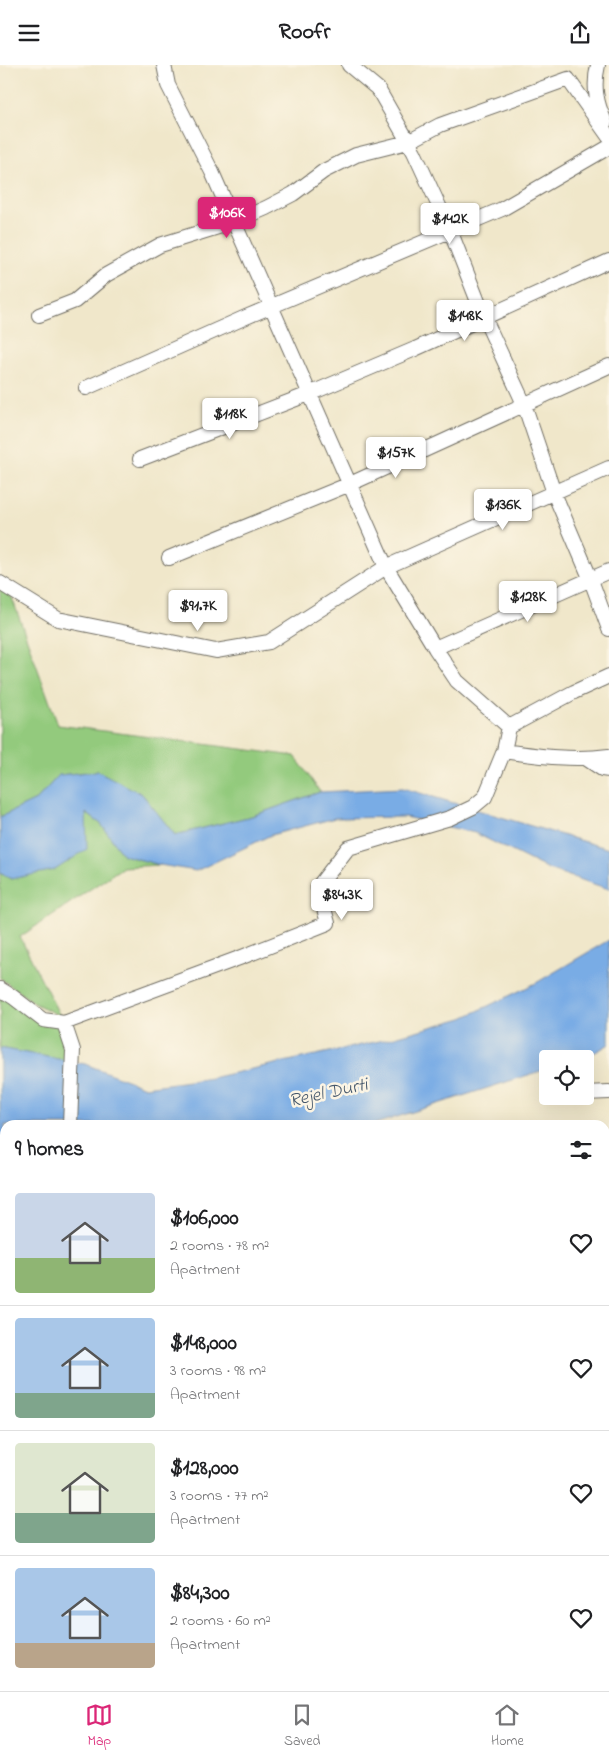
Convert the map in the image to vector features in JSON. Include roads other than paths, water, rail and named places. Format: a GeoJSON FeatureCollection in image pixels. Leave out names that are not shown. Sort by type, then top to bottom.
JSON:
{"type":"FeatureCollection","features":[{"type":"Feature","properties":{"kind":"street"},"geometry":{"type":"LineString","coordinates":[[164,65],[168,85],[212,172],[386,567],[457,681],[509,727]]}},
{"type":"Feature","properties":{"kind":"street"},"geometry":{"type":"LineString","coordinates":[[349,65],[378,89],[408,142],[450,230],[484,317],[524,404],[554,493],[591,579],[609,629]]}},
{"type":"Feature","properties":{"kind":"street"},"geometry":{"type":"LineString","coordinates":[[598,65],[595,78],[598,106],[609,131]]}},
{"type":"Feature","properties":{"kind":"street"},"geometry":{"type":"LineString","coordinates":[[39,315],[75,301],[106,275],[160,245],[234,222],[293,194],[324,171],[356,155],[408,142],[440,125],[568,79],[609,137]]}},
{"type":"Feature","properties":{"kind":"street"},"geometry":{"type":"LineString","coordinates":[[86,388],[272,306],[502,209],[557,178],[578,163],[609,147]]}},
{"type":"Feature","properties":{"kind":"street"},"geometry":{"type":"LineString","coordinates":[[140,459],[309,394],[415,349],[609,261]]}},
{"type":"Feature","properties":{"kind":"street"},"geometry":{"type":"LineString","coordinates":[[168,558],[350,484],[609,366]]}},
{"type":"Feature","properties":{"kind":"street"},"geometry":{"type":"LineString","coordinates":[[0,583],[58,619],[216,651],[269,642],[386,567],[609,468]]}},
{"type":"Feature","properties":{"kind":"street"},"geometry":{"type":"LineString","coordinates":[[435,648],[609,571]]}},
{"type":"Feature","properties":{"kind":"street"},"geometry":{"type":"LineString","coordinates":[[0,989],[43,1020],[64,1023],[328,923],[318,887],[348,848],[450,818],[474,807],[485,797],[504,751],[509,727],[574,692],[609,676]]}},
{"type":"Feature","properties":{"kind":"street"},"geometry":{"type":"LineString","coordinates":[[504,751],[587,759],[609,756]]}},
{"type":"Feature","properties":{"kind":"street"},"geometry":{"type":"LineString","coordinates":[[587,759],[602,769],[609,770]]}},
{"type":"Feature","properties":{"kind":"street"},"geometry":{"type":"LineString","coordinates":[[64,1023],[74,1050],[70,1120]]}},
{"type":"Feature","properties":{"kind":"street"},"geometry":{"type":"LineString","coordinates":[[594,1093],[609,1092]]}},
{"type":"Feature","properties":{"kind":"water"},"geometry":{"type":"Polygon","coordinates":[[[98,771],[142,794],[175,835],[252,816],[320,792],[403,788],[609,849],[609,889],[548,869],[475,833],[405,817],[335,818],[271,835],[196,871],[160,865],[123,855],[101,824],[86,813],[87,849],[55,870],[11,879],[0,873],[0,817],[36,800],[59,775],[98,771]]]}},
{"type":"Feature","properties":{"kind":"water","name":"Rejel Durti"},"geometry":{"type":"Polygon","coordinates":[[[609,940],[609,1044],[594,1052],[594,1050],[539,1050],[539,1072],[388,1120],[0,1120],[0,1048],[85,1064],[145,1087],[211,1078],[384,1040],[463,1018],[536,983],[609,940]]]}}]}
